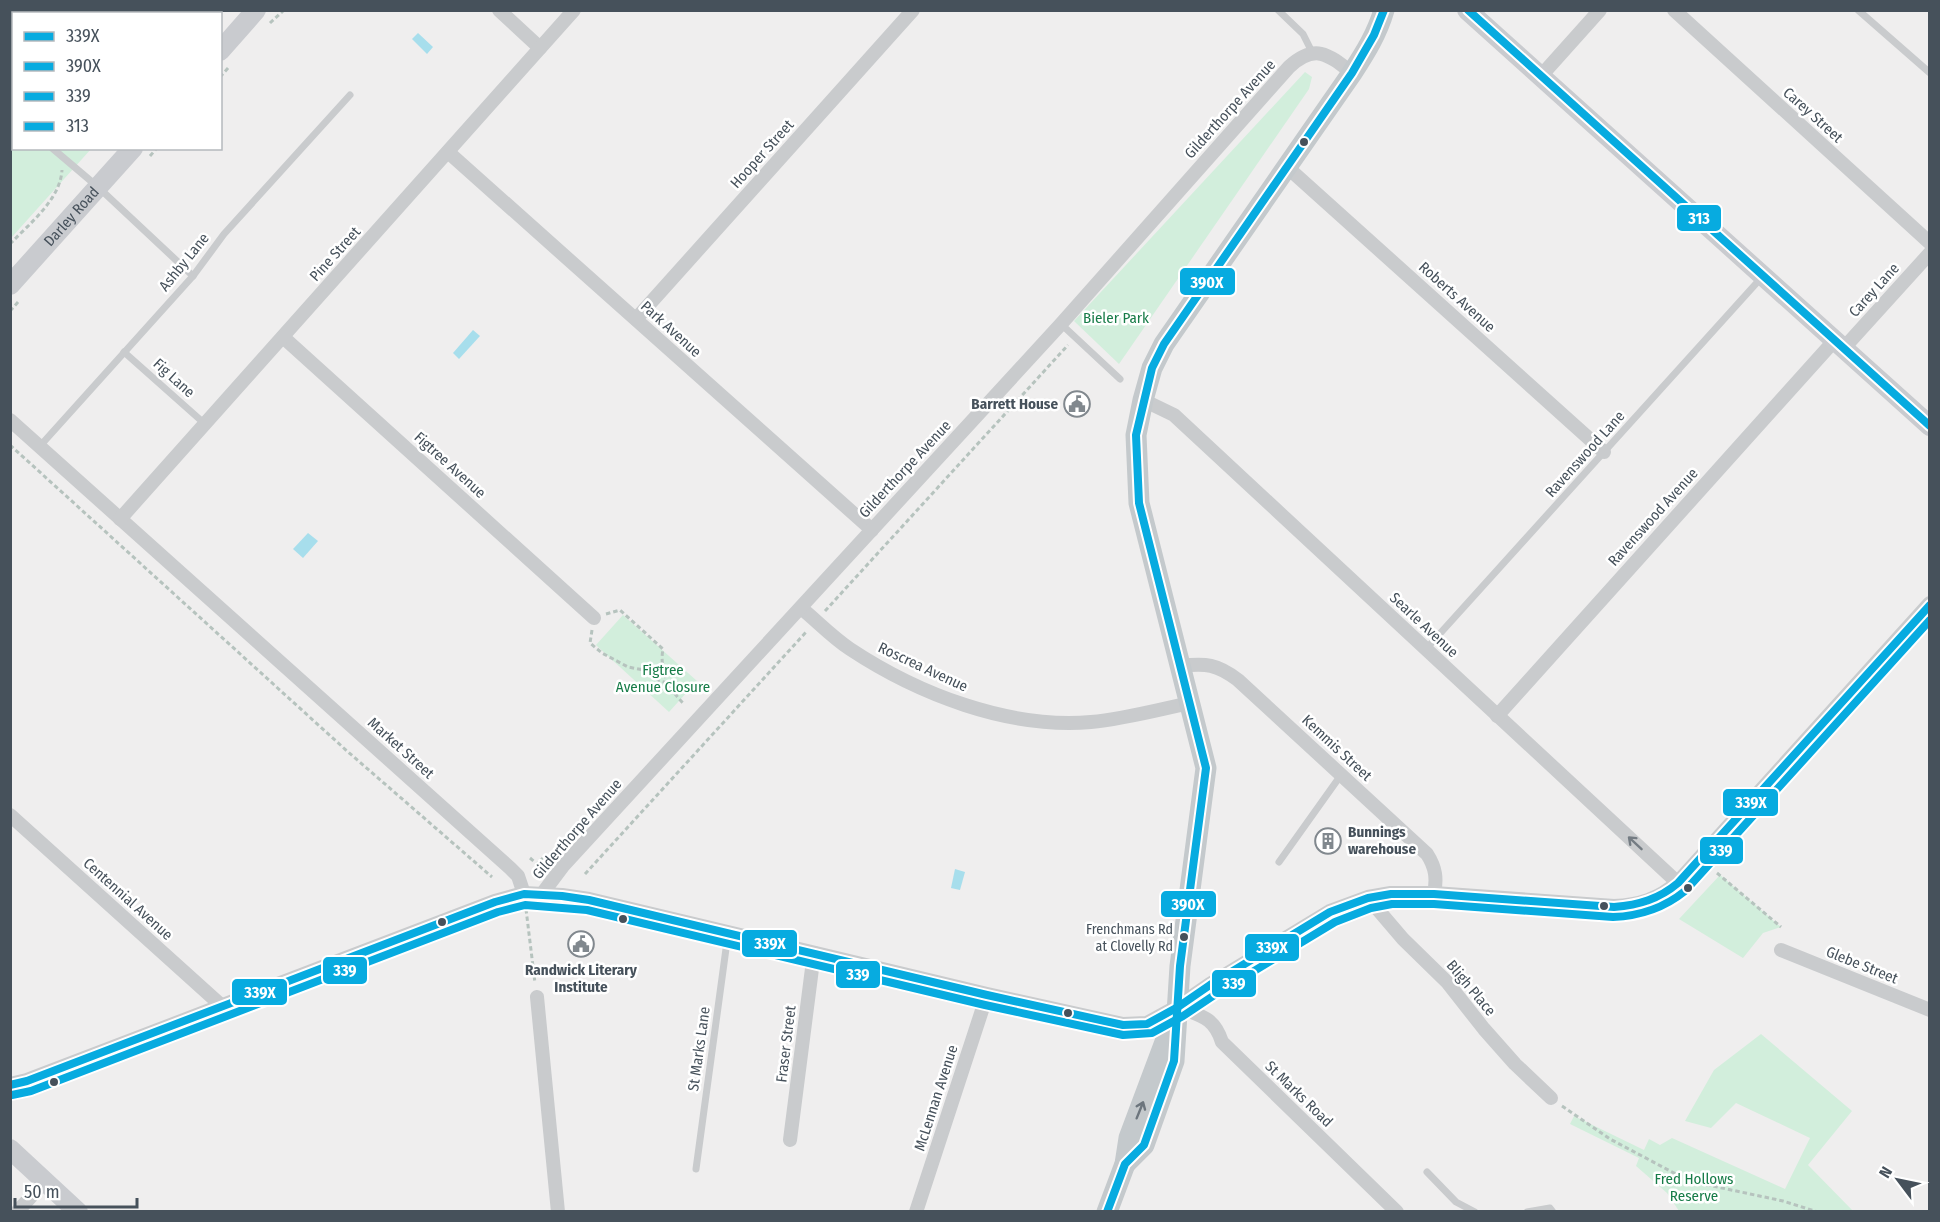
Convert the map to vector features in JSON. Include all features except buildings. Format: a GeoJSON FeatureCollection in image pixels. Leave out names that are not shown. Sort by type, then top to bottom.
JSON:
{"type":"FeatureCollection","features":[{"type":"Feature","properties":{"kind":"main road"},"geometry":{"type":"LineString","coordinates":[[222,49],[256,10]]}},
{"type":"Feature","properties":{"kind":"main road"},"geometry":{"type":"LineString","coordinates":[[1107,1212],[1125,1164],[1129,1138],[1178,1007],[1180,966],[1206,768],[1139,503],[1136,435],[1143,400],[1152,368],[1164,344],[1370,46],[1384,10]]}},
{"type":"Feature","properties":{"kind":"main road"},"geometry":{"type":"LineString","coordinates":[[1467,10],[1929,426]]}},
{"type":"Feature","properties":{"kind":"main road","name":"Darley Road"},"geometry":{"type":"LineString","coordinates":[[10,285],[131,150]]}},
{"type":"Feature","properties":{"kind":"main road"},"geometry":{"type":"LineString","coordinates":[[10,1149],[78,1212]]}},
{"type":"Feature","properties":{"kind":"street"},"geometry":{"type":"LineString","coordinates":[[499,10],[540,48]]}},
{"type":"Feature","properties":{"kind":"street","name":"Pine Street"},"geometry":{"type":"LineString","coordinates":[[120,519],[574,10]]}},
{"type":"Feature","properties":{"kind":"street","name":"Hooper Street"},"geometry":{"type":"LineString","coordinates":[[636,319],[914,10]]}},
{"type":"Feature","properties":{"kind":"street"},"geometry":{"type":"LineString","coordinates":[[1540,77],[1600,10]]}},
{"type":"Feature","properties":{"kind":"street","name":"Carey Street"},"geometry":{"type":"LineString","coordinates":[[1674,10],[1929,243]]}},
{"type":"Feature","properties":{"kind":"street"},"geometry":{"type":"LineString","coordinates":[[1312,52],[1332,58],[1352,73]]}},
{"type":"Feature","properties":{"kind":"street","name":"Gilderthorpe Avenue"},"geometry":{"type":"LineString","coordinates":[[542,894],[563,866],[1061,324],[1289,67],[1302,56],[1312,52]]}},
{"type":"Feature","properties":{"kind":"street","name":"Park Avenue"},"geometry":{"type":"LineString","coordinates":[[448,152],[872,530]]}},
{"type":"Feature","properties":{"kind":"street","name":"Roberts Avenue"},"geometry":{"type":"LineString","coordinates":[[1287,166],[1604,452]]}},
{"type":"Feature","properties":{"kind":"street","name":"Carey Lane"},"geometry":{"type":"LineString","coordinates":[[1839,345],[1929,253]]}},
{"type":"Feature","properties":{"kind":"street","name":"Figtree Avenue"},"geometry":{"type":"LineString","coordinates":[[284,337],[594,618]]}},
{"type":"Feature","properties":{"kind":"street","name":"Ravenswood Avenue"},"geometry":{"type":"LineString","coordinates":[[1497,716],[1839,345]]}},
{"type":"Feature","properties":{"kind":"street","name":"Searle Avenue"},"geometry":{"type":"LineString","coordinates":[[1143,400],[1174,415],[1678,883]]}},
{"type":"Feature","properties":{"kind":"street","name":"Market Street"},"geometry":{"type":"LineString","coordinates":[[10,420],[510,868],[518,876],[524,894]]}},
{"type":"Feature","properties":{"kind":"street"},"geometry":{"type":"LineString","coordinates":[[10,1085],[27,1081],[223,1007],[477,908],[524,894],[589,900],[1123,1025],[1147,1024],[1330,912],[1368,898],[1391,894],[1434,894],[1614,907],[1631,906],[1655,900],[1678,883],[1929,604]]}},
{"type":"Feature","properties":{"kind":"street","name":"Roscrea Avenue"},"geometry":{"type":"LineString","coordinates":[[801,608],[848,648],[887,671],[960,704],[987,712],[1040,720],[1090,722],[1190,703]]}},
{"type":"Feature","properties":{"kind":"street","name":"Kemmis Street"},"geometry":{"type":"LineString","coordinates":[[1180,666],[1206,664],[1227,672],[1427,854],[1436,876],[1434,894]]}},
{"type":"Feature","properties":{"kind":"street","name":"Centennial Avenue"},"geometry":{"type":"LineString","coordinates":[[10,815],[223,1007]]}},
{"type":"Feature","properties":{"kind":"street","name":"Bligh Place"},"geometry":{"type":"LineString","coordinates":[[1368,898],[1403,939],[1447,982],[1515,1064],[1551,1098]]}},
{"type":"Feature","properties":{"kind":"street","name":"Glebe Street"},"geometry":{"type":"LineString","coordinates":[[1781,950],[1929,1010]]}},
{"type":"Feature","properties":{"kind":"street","name":"Fraser Street"},"geometry":{"type":"LineString","coordinates":[[790,1140],[814,953]]}},
{"type":"Feature","properties":{"kind":"street","name":"McLennan Avenue"},"geometry":{"type":"LineString","coordinates":[[916,1212],[987,995]]}},
{"type":"Feature","properties":{"kind":"street"},"geometry":{"type":"LineString","coordinates":[[537,996],[558,1212]]}},
{"type":"Feature","properties":{"kind":"street","name":"St Marks Road"},"geometry":{"type":"LineString","coordinates":[[1178,1007],[1209,1019],[1218,1029],[1222,1042],[1397,1212]]}},
{"type":"Feature","properties":{"kind":"street"},"geometry":{"type":"LineString","coordinates":[[10,1099],[27,1081]]}},
{"type":"Feature","properties":{"kind":"street"},"geometry":{"type":"LineString","coordinates":[[17,1212],[45,1181]]}},
{"type":"Feature","properties":{"kind":"lane"},"geometry":{"type":"LineString","coordinates":[[1278,10],[1303,34],[1312,52]]}},
{"type":"Feature","properties":{"kind":"lane"},"geometry":{"type":"LineString","coordinates":[[1858,10],[1929,73]]}},
{"type":"Feature","properties":{"kind":"lane","name":"Ashby Lane"},"geometry":{"type":"LineString","coordinates":[[40,446],[193,276],[224,234],[350,95]]}},
{"type":"Feature","properties":{"kind":"lane"},"geometry":{"type":"LineString","coordinates":[[54,150],[98,187],[193,276]]}},
{"type":"Feature","properties":{"kind":"lane","name":"Ravenswood Lane"},"geometry":{"type":"LineString","coordinates":[[1426,648],[1762,276]]}},
{"type":"Feature","properties":{"kind":"lane"},"geometry":{"type":"LineString","coordinates":[[1061,324],[1120,379]]}},
{"type":"Feature","properties":{"kind":"lane","name":"Fig Lane"},"geometry":{"type":"LineString","coordinates":[[124,352],[205,425]]}},
{"type":"Feature","properties":{"kind":"lane"},"geometry":{"type":"LineString","coordinates":[[1279,862],[1341,775]]}},
{"type":"Feature","properties":{"kind":"lane","name":"St Marks Lane"},"geometry":{"type":"LineString","coordinates":[[696,1169],[728,933]]}},
{"type":"Feature","properties":{"kind":"lane"},"geometry":{"type":"LineString","coordinates":[[1427,1172],[1456,1202],[1475,1212]]}},
{"type":"Feature","properties":{"kind":"lane"},"geometry":{"type":"LineString","coordinates":[[1527,1212],[1550,1208],[1553,1212]]}},
{"type":"Feature","properties":{"kind":"path"},"geometry":{"type":"LineString","coordinates":[[10,244],[55,196]]}},
{"type":"Feature","properties":{"kind":"path"},"geometry":{"type":"LineString","coordinates":[[585,874],[1075,337]]}},
{"type":"Feature","properties":{"kind":"path"},"geometry":{"type":"LineString","coordinates":[[10,445],[346,751],[492,878]]}},
{"type":"Feature","properties":{"kind":"path"},"geometry":{"type":"LineString","coordinates":[[668,683],[659,681],[649,671],[628,667],[590,644],[594,618],[620,610],[663,649],[662,665],[668,683],[683,704]]}},
{"type":"Feature","properties":{"kind":"path"},"geometry":{"type":"LineString","coordinates":[[530,858],[537,864],[543,858]]}},
{"type":"Feature","properties":{"kind":"path"},"geometry":{"type":"LineString","coordinates":[[1717,873],[1781,927]]}},
{"type":"Feature","properties":{"kind":"path"},"geometry":{"type":"LineString","coordinates":[[524,894],[537,996]]}},
{"type":"Feature","properties":{"kind":"path"},"geometry":{"type":"LineString","coordinates":[[1551,1098],[1610,1139],[1689,1181],[1782,1201],[1818,1212]]}},
{"type":"Feature","properties":{"kind":"green space"},"geometry":{"type":"Polygon","coordinates":[[[11,11],[216,11],[12,12],[12,150],[90,150],[11,238],[11,11]]]}},
{"type":"Feature","properties":{"kind":"green space","name":"Bieler Park"},"geometry":{"type":"Polygon","coordinates":[[[1305,72],[1312,77],[1309,89],[1119,364],[1074,321],[1305,72]]]}},
{"type":"Feature","properties":{"kind":"green space","name":"Figtree Avenue Closure"},"geometry":{"type":"Polygon","coordinates":[[[623,615],[697,681],[669,712],[596,645],[623,615]]]}},
{"type":"Feature","properties":{"kind":"green space"},"geometry":{"type":"Polygon","coordinates":[[[1720,875],[1781,927],[1763,933],[1743,958],[1679,919],[1720,875]]]}},
{"type":"Feature","properties":{"kind":"green space","name":"Fred Hollows Reserve"},"geometry":{"type":"Polygon","coordinates":[[[1761,1034],[1852,1111],[1808,1165],[1853,1211],[1679,1211],[1667,1193],[1636,1166],[1639,1158],[1570,1124],[1574,1116],[1644,1150],[1649,1139],[1660,1145],[1672,1138],[1785,1189],[1810,1138],[1736,1103],[1711,1128],[1685,1121],[1714,1070],[1761,1034]]]}},
{"type":"Feature","properties":{"kind":"water"},"geometry":{"type":"Polygon","coordinates":[[[418,33],[433,47],[427,54],[412,39],[418,33]]]}},
{"type":"Feature","properties":{"kind":"water"},"geometry":{"type":"Polygon","coordinates":[[[473,330],[480,336],[459,359],[453,353],[473,330]]]}},
{"type":"Feature","properties":{"kind":"water"},"geometry":{"type":"Polygon","coordinates":[[[308,533],[318,541],[303,558],[293,549],[308,533]]]}},
{"type":"Feature","properties":{"kind":"water"},"geometry":{"type":"Polygon","coordinates":[[[955,869],[965,872],[960,890],[951,888],[955,869]]]}},
{"type":"Feature","properties":{"kind":"transit line","name":"390X"},"geometry":{"type":"LineString","coordinates":[[1107,1212],[1125,1164],[1144,1145],[1174,1061],[1180,966],[1206,768],[1139,503],[1136,435],[1152,368],[1164,344],[1352,73],[1374,35],[1384,10]]}},
{"type":"Feature","properties":{"kind":"transit line","name":"313"},"geometry":{"type":"LineString","coordinates":[[1468,10],[1930,426]]}},
{"type":"Feature","properties":{"kind":"transit line","name":"339X"},"geometry":{"type":"LineString","coordinates":[[10,1085],[27,1081],[495,902],[524,894],[589,900],[1123,1025],[1147,1024],[1330,912],[1368,898],[1391,894],[1434,894],[1614,907],[1632,905],[1656,897],[1678,883],[1930,605]]}},
{"type":"Feature","properties":{"kind":"transit line","name":"339"},"geometry":{"type":"LineString","coordinates":[[12,1095],[31,1091],[498,912],[525,905],[587,910],[985,1005],[1123,1035],[1152,1033],[1335,922],[1371,908],[1392,904],[1434,904],[1613,917],[1643,913],[1669,902],[1685,891],[1930,620]]}},
{"type":"Feature","properties":{"kind":"place","name":"Barrett House"},"geometry":{"type":"Point","coordinates":[1077,404]}},
{"type":"Feature","properties":{"kind":"place","name":"Bunnings warehouse"},"geometry":{"type":"Point","coordinates":[1328,841]}},
{"type":"Feature","properties":{"kind":"place","name":"Frenchmans Rd at Clovelly Rd"},"geometry":{"type":"Point","coordinates":[1184,937]}},
{"type":"Feature","properties":{"kind":"place","name":"Randwick Literary Institute"},"geometry":{"type":"Point","coordinates":[581,944]}}]}
